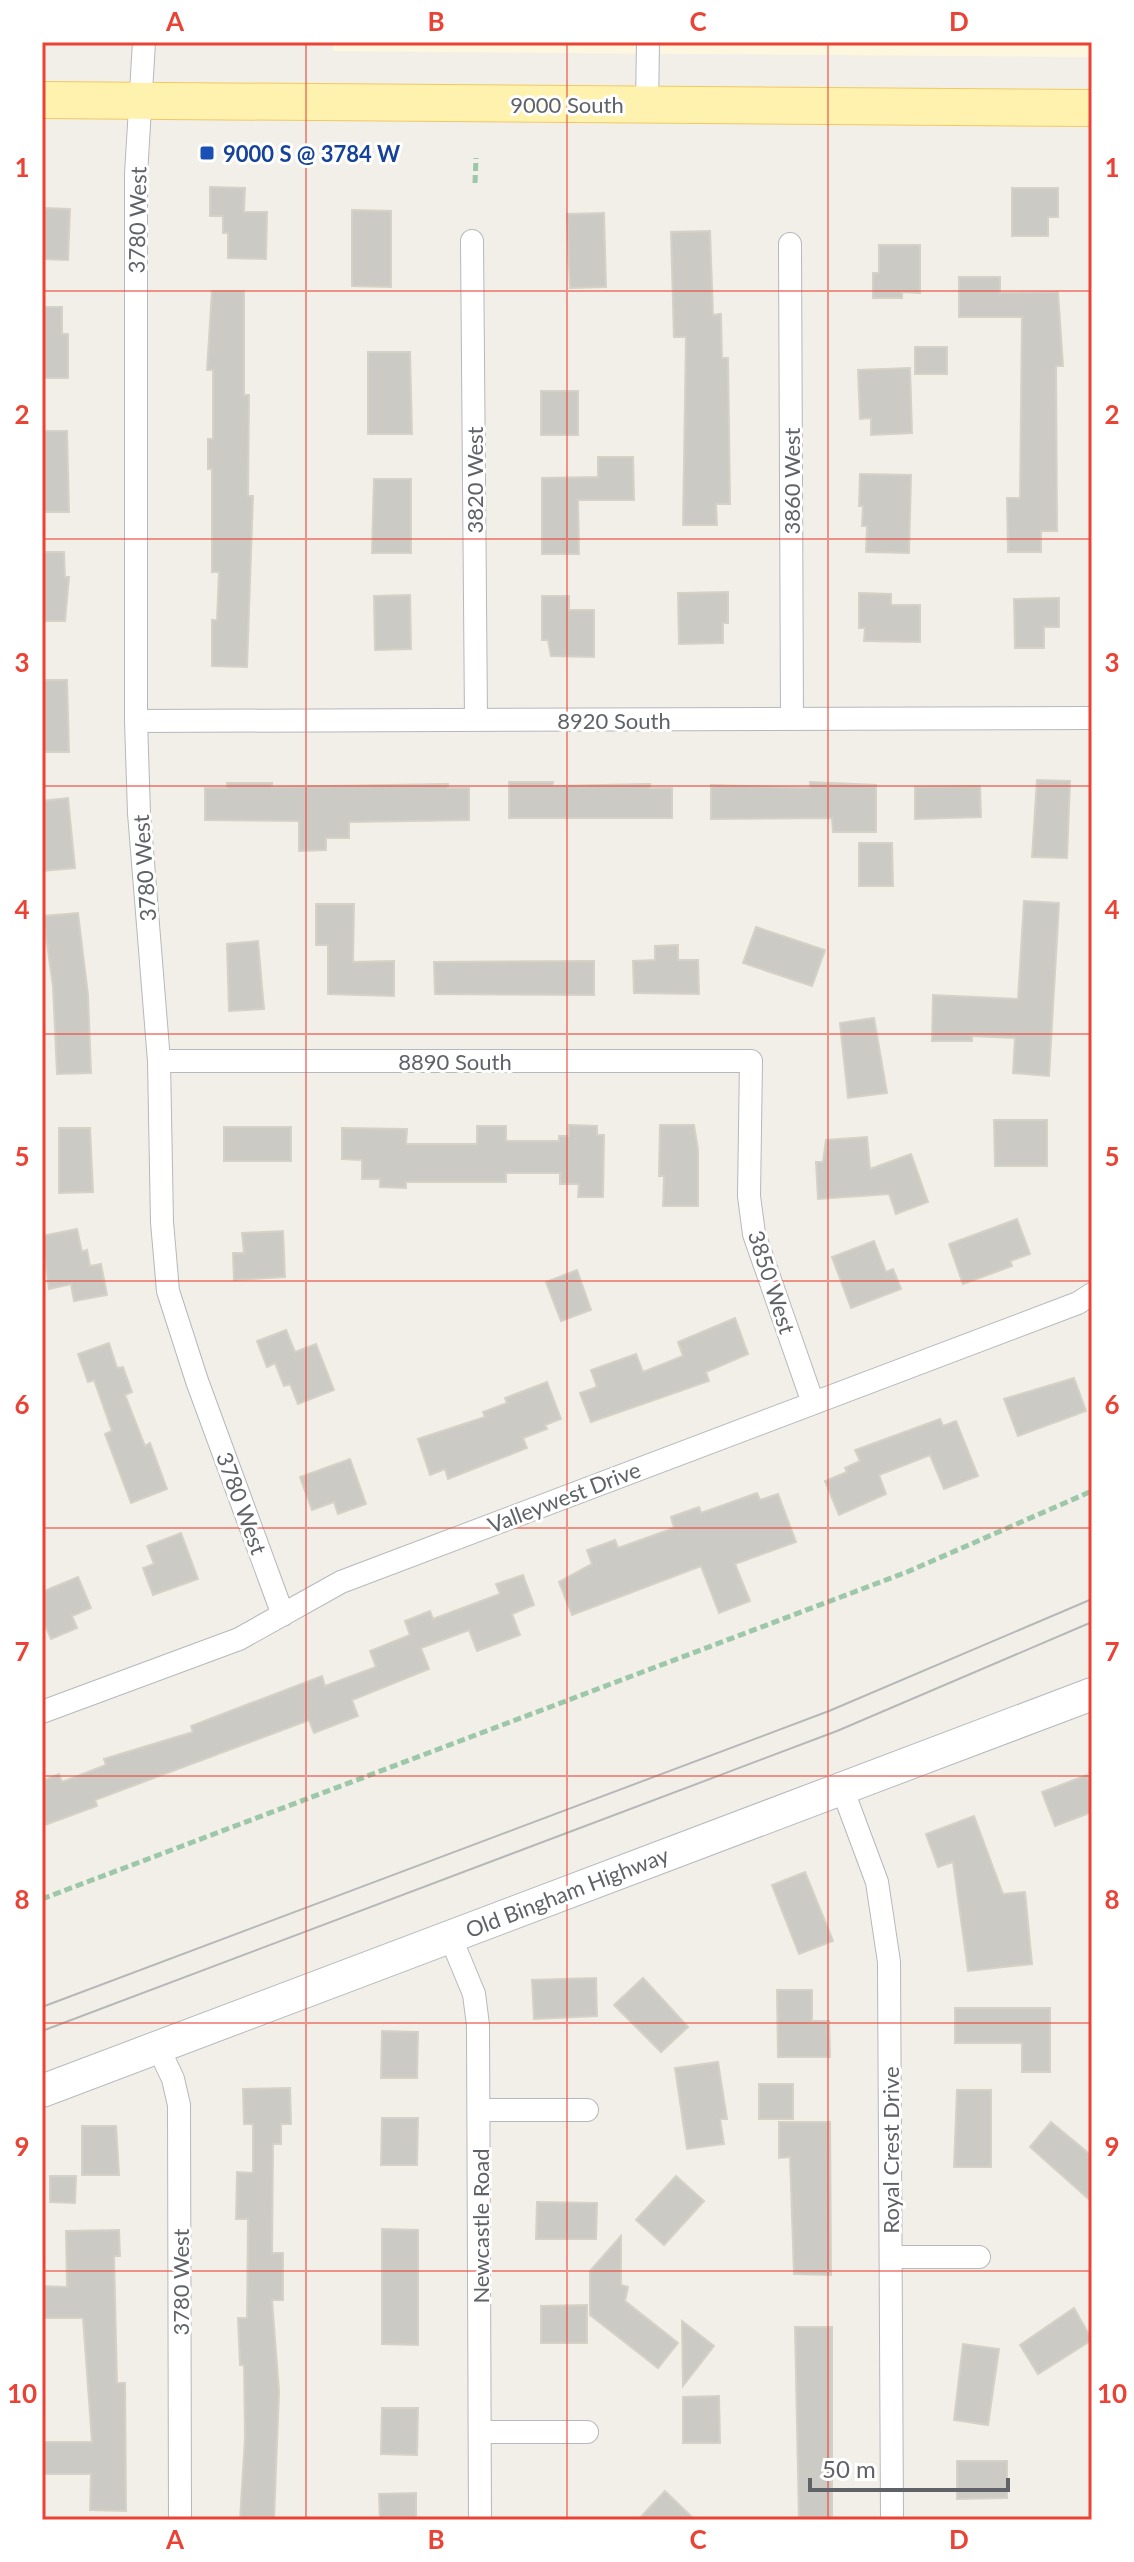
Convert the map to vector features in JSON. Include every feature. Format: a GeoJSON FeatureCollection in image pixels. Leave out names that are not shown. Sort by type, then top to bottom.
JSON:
{"type":"FeatureCollection","features":[{"type":"Feature","properties":{"kind":"main road","name":"9000 South"},"geometry":{"type":"LineString","coordinates":[[42,100],[1092,108]]}},
{"type":"Feature","properties":{"kind":"street","name":"3780 West"},"geometry":{"type":"LineString","coordinates":[[144,42],[136,174],[136,721],[139,813],[159,1061],[162,1222],[168,1291],[197,1381],[283,1615]]}},
{"type":"Feature","properties":{"kind":"street"},"geometry":{"type":"LineString","coordinates":[[647,105],[648,42]]}},
{"type":"Feature","properties":{"kind":"street","name":"3820 West"},"geometry":{"type":"LineString","coordinates":[[472,241],[476,720]]}},
{"type":"Feature","properties":{"kind":"street","name":"3860 West"},"geometry":{"type":"LineString","coordinates":[[790,244],[792,719]]}},
{"type":"Feature","properties":{"kind":"street","name":"8920 South"},"geometry":{"type":"LineString","coordinates":[[136,721],[1092,718]]}},
{"type":"Feature","properties":{"kind":"street","name":"8890 South"},"geometry":{"type":"LineString","coordinates":[[159,1061],[751,1061]]}},
{"type":"Feature","properties":{"kind":"street","name":"3850 West"},"geometry":{"type":"LineString","coordinates":[[751,1061],[749,1196],[754,1234],[813,1403]]}},
{"type":"Feature","properties":{"kind":"street","name":"Valleywest Drive"},"geometry":{"type":"LineString","coordinates":[[42,1712],[239,1639],[341,1582],[1078,1303],[1092,1294]]}},
{"type":"Feature","properties":{"kind":"street","name":"Old Bingham Highway"},"geometry":{"type":"LineString","coordinates":[[42,2091],[1092,1694]]}},
{"type":"Feature","properties":{"kind":"street","name":"Royal Crest Drive"},"geometry":{"type":"LineString","coordinates":[[842,1788],[877,1882],[886,1921],[892,2520]]}},
{"type":"Feature","properties":{"kind":"street","name":"Newcastle Road"},"geometry":{"type":"LineString","coordinates":[[450,1936],[474,1994],[480,2110],[480,2520]]}},
{"type":"Feature","properties":{"kind":"street","name":"3780 West"},"geometry":{"type":"LineString","coordinates":[[158,2047],[173,2079],[179,2120],[180,2520]]}},
{"type":"Feature","properties":{"kind":"street"},"geometry":{"type":"LineString","coordinates":[[480,2110],[587,2110]]}},
{"type":"Feature","properties":{"kind":"street"},"geometry":{"type":"LineString","coordinates":[[891,2257],[979,2257]]}},
{"type":"Feature","properties":{"kind":"street"},"geometry":{"type":"LineString","coordinates":[[480,2432],[587,2432]]}},
{"type":"Feature","properties":{"kind":"path"},"geometry":{"type":"LineString","coordinates":[[475,183],[476,158]]}},
{"type":"Feature","properties":{"kind":"path"},"geometry":{"type":"LineString","coordinates":[[42,1899],[907,1572],[1092,1491]]}},
{"type":"Feature","properties":{"kind":"shaded area"},"geometry":{"type":"Polygon","coordinates":[[[333,42],[1092,42],[1092,57],[333,51],[333,42]]]}},
{"type":"Feature","properties":{"kind":"building"},"geometry":{"type":"Polygon","coordinates":[[[210,187],[245,188],[244,212],[267,212],[266,259],[228,258],[228,233],[223,233],[223,216],[210,216],[210,187]]]}},
{"type":"Feature","properties":{"kind":"building"},"geometry":{"type":"Polygon","coordinates":[[[1012,188],[1058,188],[1058,217],[1048,217],[1048,236],[1012,236],[1012,188]]]}},
{"type":"Feature","properties":{"kind":"building"},"geometry":{"type":"Polygon","coordinates":[[[42,208],[70,209],[68,260],[42,259],[42,208]]]}},
{"type":"Feature","properties":{"kind":"building"},"geometry":{"type":"Polygon","coordinates":[[[352,210],[391,211],[391,287],[352,286],[352,210]]]}},
{"type":"Feature","properties":{"kind":"building"},"geometry":{"type":"Polygon","coordinates":[[[604,213],[606,287],[570,288],[567,214],[604,213]]]}},
{"type":"Feature","properties":{"kind":"building"},"geometry":{"type":"Polygon","coordinates":[[[710,231],[713,315],[721,314],[722,358],[728,358],[730,504],[716,504],[717,525],[683,525],[686,337],[674,337],[671,232],[710,231]]]}},
{"type":"Feature","properties":{"kind":"building"},"geometry":{"type":"Polygon","coordinates":[[[879,245],[920,245],[920,293],[902,292],[902,298],[873,298],[873,273],[879,273],[879,245]]]}},
{"type":"Feature","properties":{"kind":"building"},"geometry":{"type":"Polygon","coordinates":[[[959,277],[1000,277],[1000,293],[1058,292],[1063,366],[1056,366],[1057,531],[1041,531],[1041,552],[1008,552],[1007,498],[1020,498],[1022,317],[959,317],[959,277]]]}},
{"type":"Feature","properties":{"kind":"building"},"geometry":{"type":"Polygon","coordinates":[[[212,291],[244,291],[244,395],[249,395],[248,496],[253,496],[247,667],[212,666],[212,620],[217,620],[219,572],[212,572],[212,469],[208,469],[208,439],[213,439],[213,370],[207,370],[212,291]]]}},
{"type":"Feature","properties":{"kind":"building"},"geometry":{"type":"Polygon","coordinates":[[[42,307],[62,307],[62,334],[68,334],[68,378],[42,378],[42,307]]]}},
{"type":"Feature","properties":{"kind":"building"},"geometry":{"type":"Polygon","coordinates":[[[915,347],[947,347],[947,374],[915,374],[915,347]]]}},
{"type":"Feature","properties":{"kind":"building"},"geometry":{"type":"Polygon","coordinates":[[[368,352],[410,352],[412,434],[368,434],[368,352]]]}},
{"type":"Feature","properties":{"kind":"building"},"geometry":{"type":"Polygon","coordinates":[[[910,368],[912,433],[871,435],[871,418],[860,419],[858,370],[910,368]]]}},
{"type":"Feature","properties":{"kind":"building"},"geometry":{"type":"Polygon","coordinates":[[[541,391],[578,391],[578,435],[541,435],[541,391]]]}},
{"type":"Feature","properties":{"kind":"building"},"geometry":{"type":"Polygon","coordinates":[[[42,431],[67,431],[69,512],[42,512],[42,431]]]}},
{"type":"Feature","properties":{"kind":"building"},"geometry":{"type":"Polygon","coordinates":[[[598,457],[633,457],[634,500],[578,500],[579,554],[542,554],[542,478],[598,477],[598,457]]]}},
{"type":"Feature","properties":{"kind":"building"},"geometry":{"type":"Polygon","coordinates":[[[860,474],[911,475],[909,553],[866,552],[867,526],[862,526],[863,506],[859,506],[860,474]]]}},
{"type":"Feature","properties":{"kind":"building"},"geometry":{"type":"Polygon","coordinates":[[[374,479],[411,479],[411,553],[372,553],[374,479]]]}},
{"type":"Feature","properties":{"kind":"building"},"geometry":{"type":"Polygon","coordinates":[[[42,552],[64,552],[65,577],[69,577],[65,621],[42,621],[42,552]]]}},
{"type":"Feature","properties":{"kind":"building"},"geometry":{"type":"Polygon","coordinates":[[[728,592],[728,623],[723,623],[723,643],[679,644],[678,593],[728,592]]]}},
{"type":"Feature","properties":{"kind":"building"},"geometry":{"type":"Polygon","coordinates":[[[859,593],[891,594],[891,605],[920,605],[920,642],[864,641],[865,628],[859,628],[859,593]]]}},
{"type":"Feature","properties":{"kind":"building"},"geometry":{"type":"Polygon","coordinates":[[[410,595],[411,649],[375,650],[374,596],[410,595]]]}},
{"type":"Feature","properties":{"kind":"building"},"geometry":{"type":"Polygon","coordinates":[[[542,596],[569,596],[569,610],[594,610],[594,657],[551,656],[548,640],[542,640],[542,596]]]}},
{"type":"Feature","properties":{"kind":"building"},"geometry":{"type":"Polygon","coordinates":[[[1059,598],[1059,627],[1044,627],[1044,648],[1015,648],[1014,599],[1059,598]]]}},
{"type":"Feature","properties":{"kind":"building"},"geometry":{"type":"Polygon","coordinates":[[[42,680],[67,680],[69,752],[42,752],[42,680]]]}},
{"type":"Feature","properties":{"kind":"building"},"geometry":{"type":"Polygon","coordinates":[[[1037,780],[1070,781],[1067,858],[1032,857],[1037,780]]]}},
{"type":"Feature","properties":{"kind":"building"},"geometry":{"type":"Polygon","coordinates":[[[509,782],[553,782],[553,786],[650,784],[650,788],[672,788],[672,818],[509,818],[509,782]]]}},
{"type":"Feature","properties":{"kind":"building"},"geometry":{"type":"Polygon","coordinates":[[[810,782],[876,785],[876,832],[833,832],[832,818],[711,819],[711,785],[810,788],[810,782]]]}},
{"type":"Feature","properties":{"kind":"building"},"geometry":{"type":"Polygon","coordinates":[[[227,783],[272,783],[272,787],[448,784],[448,788],[469,788],[469,820],[349,822],[349,838],[326,838],[326,850],[299,851],[299,821],[205,820],[205,788],[227,788],[227,783]]]}},
{"type":"Feature","properties":{"kind":"building"},"geometry":{"type":"Polygon","coordinates":[[[980,786],[981,817],[915,819],[915,787],[980,786]]]}},
{"type":"Feature","properties":{"kind":"building"},"geometry":{"type":"Polygon","coordinates":[[[68,798],[75,868],[42,871],[42,801],[68,798]]]}},
{"type":"Feature","properties":{"kind":"building"},"geometry":{"type":"Polygon","coordinates":[[[859,843],[892,843],[893,886],[859,886],[859,843]]]}},
{"type":"Feature","properties":{"kind":"building"},"geometry":{"type":"Polygon","coordinates":[[[1024,901],[1059,903],[1049,1076],[1013,1073],[1015,1038],[972,1036],[972,1041],[932,1041],[933,995],[1018,999],[1024,901]]]}},
{"type":"Feature","properties":{"kind":"building"},"geometry":{"type":"Polygon","coordinates":[[[316,904],[354,904],[353,962],[394,961],[394,996],[328,994],[328,945],[316,945],[316,904]]]}},
{"type":"Feature","properties":{"kind":"building"},"geometry":{"type":"Polygon","coordinates":[[[78,913],[88,995],[91,1073],[57,1074],[53,986],[43,916],[78,913]]]}},
{"type":"Feature","properties":{"kind":"building"},"geometry":{"type":"Polygon","coordinates":[[[756,927],[825,950],[812,986],[743,963],[756,927]]]}},
{"type":"Feature","properties":{"kind":"building"},"geometry":{"type":"Polygon","coordinates":[[[258,941],[264,1009],[229,1011],[227,944],[258,941]]]}},
{"type":"Feature","properties":{"kind":"building"},"geometry":{"type":"Polygon","coordinates":[[[678,945],[678,960],[698,960],[699,994],[634,993],[633,961],[655,960],[655,946],[678,945]]]}},
{"type":"Feature","properties":{"kind":"building"},"geometry":{"type":"Polygon","coordinates":[[[594,961],[594,995],[435,994],[434,962],[594,961]]]}},
{"type":"Feature","properties":{"kind":"building"},"geometry":{"type":"Polygon","coordinates":[[[874,1018],[887,1093],[848,1098],[840,1023],[874,1018]]]}},
{"type":"Feature","properties":{"kind":"building"},"geometry":{"type":"Polygon","coordinates":[[[994,1120],[1047,1120],[1047,1166],[995,1166],[994,1120]]]}},
{"type":"Feature","properties":{"kind":"building"},"geometry":{"type":"Polygon","coordinates":[[[569,1125],[597,1126],[597,1135],[604,1135],[603,1197],[578,1197],[579,1184],[560,1184],[560,1173],[506,1173],[506,1182],[406,1182],[406,1188],[380,1187],[380,1179],[362,1179],[362,1160],[342,1159],[342,1128],[407,1129],[406,1144],[477,1144],[477,1126],[506,1126],[506,1141],[559,1141],[559,1136],[569,1136],[569,1125]]]}},
{"type":"Feature","properties":{"kind":"building"},"geometry":{"type":"Polygon","coordinates":[[[660,1125],[694,1125],[698,1149],[698,1206],[663,1206],[664,1176],[659,1176],[660,1125]]]}},
{"type":"Feature","properties":{"kind":"building"},"geometry":{"type":"Polygon","coordinates":[[[224,1127],[291,1127],[291,1161],[224,1161],[224,1127]]]}},
{"type":"Feature","properties":{"kind":"building"},"geometry":{"type":"Polygon","coordinates":[[[59,1128],[90,1128],[93,1192],[59,1193],[59,1128]]]}},
{"type":"Feature","properties":{"kind":"building"},"geometry":{"type":"Polygon","coordinates":[[[867,1137],[870,1169],[911,1154],[928,1202],[896,1214],[889,1194],[818,1199],[816,1162],[823,1162],[826,1140],[867,1137]]]}},
{"type":"Feature","properties":{"kind":"building"},"geometry":{"type":"Polygon","coordinates":[[[1017,1219],[1030,1254],[1010,1261],[1012,1266],[963,1284],[949,1244],[1017,1219]]]}},
{"type":"Feature","properties":{"kind":"building"},"geometry":{"type":"Polygon","coordinates":[[[77,1229],[82,1252],[87,1250],[90,1266],[101,1264],[107,1295],[74,1301],[71,1284],[49,1289],[42,1236],[77,1229]]]}},
{"type":"Feature","properties":{"kind":"building"},"geometry":{"type":"Polygon","coordinates":[[[283,1231],[285,1277],[234,1280],[233,1253],[244,1253],[242,1233],[283,1231]]]}},
{"type":"Feature","properties":{"kind":"building"},"geometry":{"type":"Polygon","coordinates":[[[874,1241],[886,1272],[893,1269],[901,1289],[851,1308],[832,1257],[874,1241]]]}},
{"type":"Feature","properties":{"kind":"building"},"geometry":{"type":"Polygon","coordinates":[[[577,1270],[591,1310],[561,1321],[546,1282],[577,1270]]]}},
{"type":"Feature","properties":{"kind":"building"},"geometry":{"type":"Polygon","coordinates":[[[735,1318],[748,1354],[706,1372],[709,1381],[591,1422],[580,1393],[597,1387],[591,1370],[636,1354],[643,1372],[683,1356],[678,1342],[735,1318]]]}},
{"type":"Feature","properties":{"kind":"building"},"geometry":{"type":"Polygon","coordinates":[[[286,1330],[295,1352],[316,1344],[334,1390],[298,1404],[290,1384],[284,1386],[275,1363],[267,1367],[257,1341],[286,1330]]]}},
{"type":"Feature","properties":{"kind":"building"},"geometry":{"type":"Polygon","coordinates":[[[109,1343],[117,1368],[123,1367],[132,1392],[125,1395],[145,1446],[150,1443],[167,1489],[131,1503],[105,1434],[112,1431],[94,1380],[88,1382],[78,1354],[109,1343]]]}},
{"type":"Feature","properties":{"kind":"building"},"geometry":{"type":"Polygon","coordinates":[[[1074,1378],[1086,1411],[1018,1436],[1004,1399],[1074,1378]]]}},
{"type":"Feature","properties":{"kind":"building"},"geometry":{"type":"Polygon","coordinates":[[[547,1382],[561,1419],[545,1425],[547,1429],[523,1438],[527,1448],[448,1479],[445,1469],[430,1475],[418,1439],[485,1417],[483,1412],[507,1403],[505,1398],[547,1382]]]}},
{"type":"Feature","properties":{"kind":"building"},"geometry":{"type":"Polygon","coordinates":[[[940,1419],[943,1426],[956,1421],[978,1476],[944,1489],[930,1455],[879,1475],[886,1494],[839,1515],[825,1481],[847,1472],[845,1468],[860,1461],[855,1450],[940,1419]]]}},
{"type":"Feature","properties":{"kind":"building"},"geometry":{"type":"Polygon","coordinates":[[[350,1459],[366,1504],[338,1514],[334,1502],[312,1510],[300,1477],[350,1459]]]}},
{"type":"Feature","properties":{"kind":"building"},"geometry":{"type":"Polygon","coordinates":[[[757,1493],[760,1500],[778,1494],[796,1542],[735,1564],[750,1601],[719,1613],[701,1566],[572,1615],[559,1582],[592,1564],[587,1550],[615,1540],[618,1548],[674,1528],[671,1517],[699,1507],[701,1513],[757,1493]]]}},
{"type":"Feature","properties":{"kind":"building"},"geometry":{"type":"Polygon","coordinates":[[[181,1533],[198,1579],[153,1595],[143,1568],[154,1564],[147,1546],[181,1533]]]}},
{"type":"Feature","properties":{"kind":"building"},"geometry":{"type":"Polygon","coordinates":[[[523,1575],[534,1605],[512,1614],[520,1635],[477,1651],[469,1630],[421,1648],[429,1669],[352,1700],[358,1716],[314,1733],[309,1720],[95,1800],[97,1806],[42,1826],[42,1781],[59,1774],[62,1782],[106,1765],[104,1759],[193,1732],[191,1726],[322,1676],[325,1686],[376,1667],[370,1651],[410,1635],[405,1621],[430,1611],[433,1619],[500,1594],[496,1584],[523,1575]]]}},
{"type":"Feature","properties":{"kind":"building"},"geometry":{"type":"Polygon","coordinates":[[[78,1577],[91,1608],[72,1616],[77,1628],[51,1639],[42,1618],[42,1592],[78,1577]]]}},
{"type":"Feature","properties":{"kind":"building"},"geometry":{"type":"Polygon","coordinates":[[[1087,1775],[1092,1788],[1092,1812],[1055,1826],[1042,1792],[1087,1775]]]}},
{"type":"Feature","properties":{"kind":"building"},"geometry":{"type":"Polygon","coordinates":[[[974,1816],[1003,1894],[1025,1892],[1032,1964],[968,1971],[953,1862],[938,1867],[926,1834],[974,1816]]]}},
{"type":"Feature","properties":{"kind":"building"},"geometry":{"type":"Polygon","coordinates":[[[805,1872],[833,1941],[799,1954],[772,1885],[805,1872]]]}},
{"type":"Feature","properties":{"kind":"building"},"geometry":{"type":"Polygon","coordinates":[[[596,1978],[597,2016],[534,2019],[532,1980],[596,1978]]]}},
{"type":"Feature","properties":{"kind":"building"},"geometry":{"type":"Polygon","coordinates":[[[643,1978],[688,2027],[661,2052],[614,2005],[643,1978]]]}},
{"type":"Feature","properties":{"kind":"building"},"geometry":{"type":"Polygon","coordinates":[[[777,1990],[812,1990],[812,2021],[829,2021],[830,2057],[778,2057],[777,1990]]]}},
{"type":"Feature","properties":{"kind":"building"},"geometry":{"type":"Polygon","coordinates":[[[955,2008],[1050,2008],[1050,2072],[1022,2072],[1022,2043],[955,2043],[955,2008]]]}},
{"type":"Feature","properties":{"kind":"building"},"geometry":{"type":"Polygon","coordinates":[[[382,2031],[418,2032],[417,2078],[381,2078],[382,2031]]]}},
{"type":"Feature","properties":{"kind":"building"},"geometry":{"type":"Polygon","coordinates":[[[718,2062],[727,2119],[720,2119],[724,2144],[687,2149],[675,2068],[718,2062]]]}},
{"type":"Feature","properties":{"kind":"building"},"geometry":{"type":"Polygon","coordinates":[[[759,2084],[793,2084],[793,2119],[759,2119],[759,2084]]]}},
{"type":"Feature","properties":{"kind":"building"},"geometry":{"type":"Polygon","coordinates":[[[290,2088],[291,2124],[281,2124],[281,2144],[273,2144],[272,2253],[283,2253],[283,2300],[272,2300],[279,2391],[274,2520],[240,2520],[245,2438],[244,2365],[240,2365],[238,2318],[247,2318],[248,2219],[236,2219],[237,2172],[253,2173],[253,2124],[244,2124],[243,2089],[290,2088]]]}},
{"type":"Feature","properties":{"kind":"building"},"geometry":{"type":"Polygon","coordinates":[[[957,2090],[991,2090],[991,2167],[954,2167],[957,2090]]]}},
{"type":"Feature","properties":{"kind":"building"},"geometry":{"type":"Polygon","coordinates":[[[382,2118],[418,2118],[417,2165],[381,2165],[382,2118]]]}},
{"type":"Feature","properties":{"kind":"building"},"geometry":{"type":"Polygon","coordinates":[[[779,2122],[830,2122],[831,2275],[794,2274],[790,2157],[779,2158],[779,2122]]]}},
{"type":"Feature","properties":{"kind":"building"},"geometry":{"type":"Polygon","coordinates":[[[1051,2122],[1092,2156],[1092,2202],[1030,2147],[1051,2122]]]}},
{"type":"Feature","properties":{"kind":"building"},"geometry":{"type":"Polygon","coordinates":[[[82,2126],[116,2126],[119,2175],[82,2175],[82,2126]]]}},
{"type":"Feature","properties":{"kind":"building"},"geometry":{"type":"Polygon","coordinates":[[[50,2176],[76,2176],[75,2203],[50,2202],[50,2176]]]}},
{"type":"Feature","properties":{"kind":"building"},"geometry":{"type":"Polygon","coordinates":[[[676,2176],[704,2201],[664,2245],[636,2220],[676,2176]]]}},
{"type":"Feature","properties":{"kind":"building"},"geometry":{"type":"Polygon","coordinates":[[[537,2202],[597,2203],[596,2239],[536,2239],[537,2202]]]}},
{"type":"Feature","properties":{"kind":"building"},"geometry":{"type":"Polygon","coordinates":[[[382,2229],[418,2230],[418,2345],[382,2344],[382,2229]]]}},
{"type":"Feature","properties":{"kind":"building"},"geometry":{"type":"Polygon","coordinates":[[[119,2230],[120,2256],[114,2256],[117,2383],[125,2383],[126,2511],[90,2510],[91,2474],[42,2474],[42,2442],[92,2442],[83,2318],[42,2318],[42,2286],[67,2287],[66,2231],[119,2230]]]}},
{"type":"Feature","properties":{"kind":"building"},"geometry":{"type":"Polygon","coordinates":[[[621,2236],[621,2285],[628,2287],[625,2301],[678,2343],[658,2368],[590,2315],[590,2271],[621,2236]]]}},
{"type":"Feature","properties":{"kind":"building"},"geometry":{"type":"Polygon","coordinates":[[[587,2305],[587,2343],[541,2343],[541,2306],[587,2305]]]}},
{"type":"Feature","properties":{"kind":"building"},"geometry":{"type":"Polygon","coordinates":[[[1074,2308],[1092,2340],[1038,2374],[1020,2345],[1074,2308]]]}},
{"type":"Feature","properties":{"kind":"building"},"geometry":{"type":"Polygon","coordinates":[[[682,2321],[714,2346],[683,2386],[682,2321]]]}},
{"type":"Feature","properties":{"kind":"building"},"geometry":{"type":"Polygon","coordinates":[[[795,2327],[832,2327],[832,2520],[799,2520],[795,2327]]]}},
{"type":"Feature","properties":{"kind":"building"},"geometry":{"type":"Polygon","coordinates":[[[963,2344],[999,2349],[988,2425],[954,2420],[963,2344]]]}},
{"type":"Feature","properties":{"kind":"building"},"geometry":{"type":"Polygon","coordinates":[[[719,2396],[720,2443],[683,2443],[683,2397],[719,2396]]]}},
{"type":"Feature","properties":{"kind":"building"},"geometry":{"type":"Polygon","coordinates":[[[382,2408],[418,2408],[417,2455],[381,2454],[382,2408]]]}},
{"type":"Feature","properties":{"kind":"building"},"geometry":{"type":"Polygon","coordinates":[[[957,2461],[1007,2461],[1007,2498],[957,2499],[957,2461]]]}},
{"type":"Feature","properties":{"kind":"building"},"geometry":{"type":"Polygon","coordinates":[[[665,2491],[695,2520],[638,2520],[665,2491]]]}},
{"type":"Feature","properties":{"kind":"building"},"geometry":{"type":"Polygon","coordinates":[[[416,2493],[416,2520],[380,2520],[379,2494],[416,2493]]]}},
{"type":"Feature","properties":{"kind":"tram line"},"geometry":{"type":"LineString","coordinates":[[42,2007],[829,1711],[1092,1599]]}},
{"type":"Feature","properties":{"kind":"tram line"},"geometry":{"type":"LineString","coordinates":[[42,2031],[837,1731],[1092,1622]]}},
{"type":"Feature","properties":{"kind":"place","name":"9000 S @ 3784 W"},"geometry":{"type":"Point","coordinates":[207,153]}}]}
